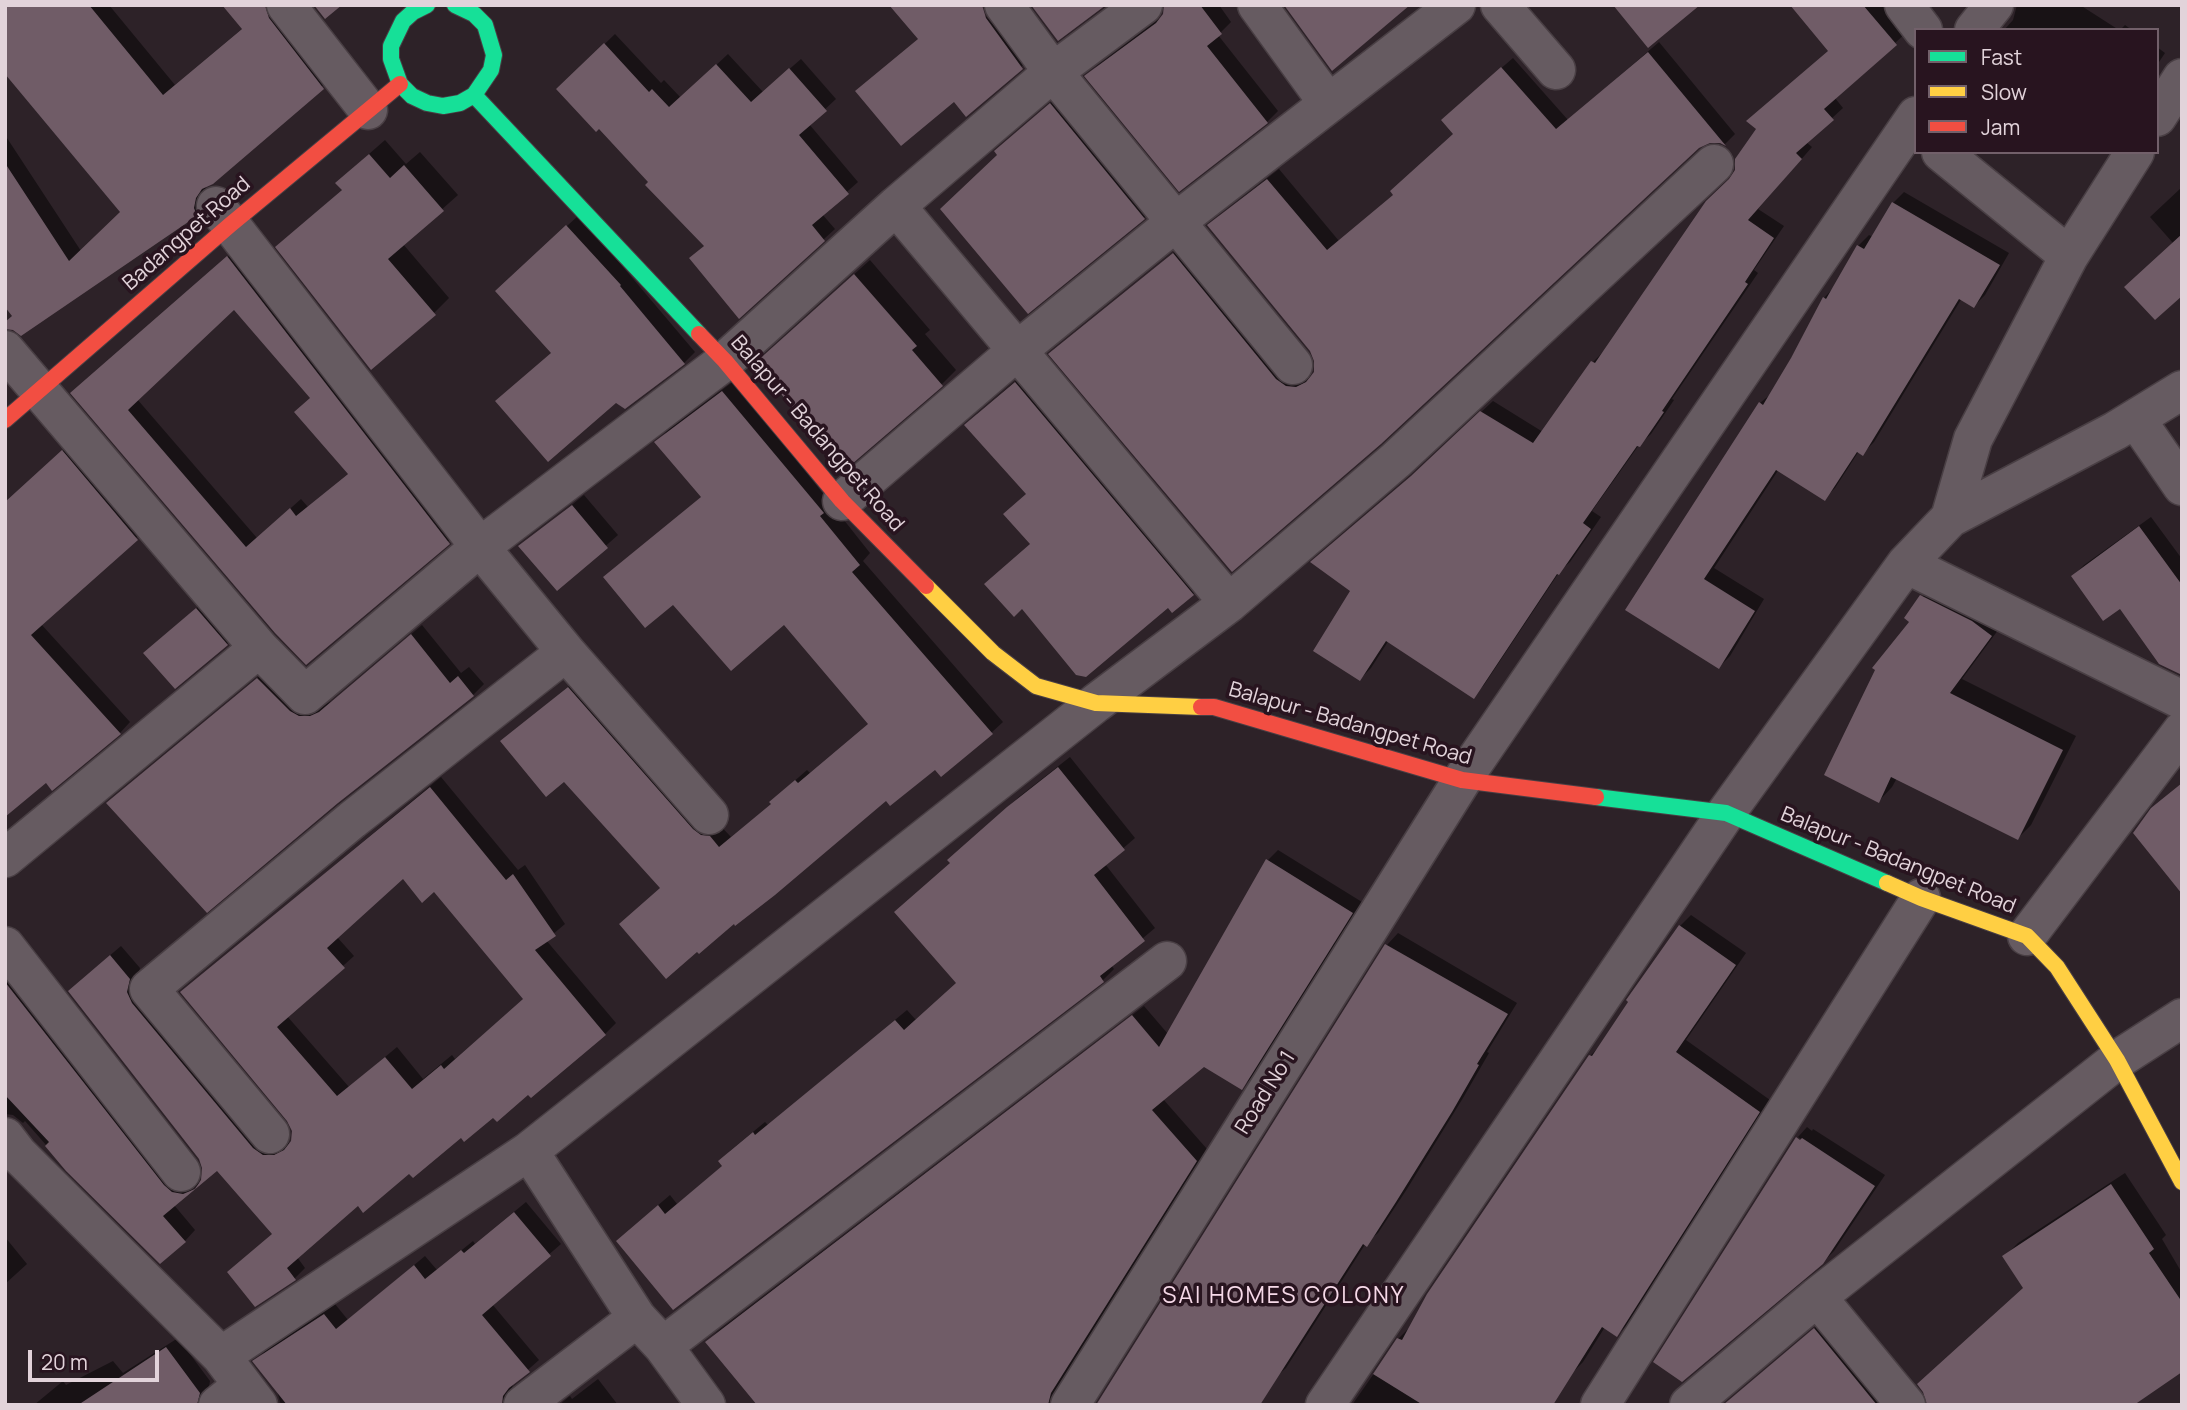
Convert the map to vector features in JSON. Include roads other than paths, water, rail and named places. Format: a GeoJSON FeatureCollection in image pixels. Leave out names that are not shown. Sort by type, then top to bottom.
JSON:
{"type":"FeatureCollection","features":[{"type":"Feature","properties":{"kind":"street"},"geometry":{"type":"LineString","coordinates":[[286,5],[356,96]]}},
{"type":"Feature","properties":{"kind":"street"},"geometry":{"type":"LineString","coordinates":[[417,8],[403,21],[396,33],[386,63],[412,96],[443,106],[460,103],[474,95],[484,83],[492,62],[491,39],[485,25],[474,14],[455,5]]}},
{"type":"Feature","properties":{"kind":"street"},"geometry":{"type":"LineString","coordinates":[[1004,5],[1053,72],[1293,365]]}},
{"type":"Feature","properties":{"kind":"street"},"geometry":{"type":"LineString","coordinates":[[22,370],[258,648],[306,695],[480,547],[725,361],[896,206],[1053,72],[1143,5]]}},
{"type":"Feature","properties":{"kind":"street"},"geometry":{"type":"LineString","coordinates":[[1257,5],[1328,103]]}},
{"type":"Feature","properties":{"kind":"street"},"geometry":{"type":"LineString","coordinates":[[842,501],[1018,350],[1177,221],[1456,5]]}},
{"type":"Feature","properties":{"kind":"street"},"geometry":{"type":"LineString","coordinates":[[1500,5],[1556,70]]}},
{"type":"Feature","properties":{"kind":"street"},"geometry":{"type":"LineString","coordinates":[[1904,5],[1921,28]]}},
{"type":"Feature","properties":{"kind":"street"},"geometry":{"type":"LineString","coordinates":[[1975,28],[1994,5]]}},
{"type":"Feature","properties":{"kind":"street"},"geometry":{"type":"LineString","coordinates":[[485,25],[501,12]]}},
{"type":"Feature","properties":{"kind":"street"},"geometry":{"type":"LineString","coordinates":[[2159,114],[2182,78]]}},
{"type":"Feature","properties":{"kind":"street","name":"Badangpet Road"},"geometry":{"type":"LineString","coordinates":[[5,421],[22,370],[356,96],[400,84]]}},
{"type":"Feature","properties":{"kind":"street","name":"Balapur - Badangpet Road"},"geometry":{"type":"LineString","coordinates":[[474,95],[725,361],[842,501],[1004,661],[1036,686],[1096,703],[1214,707],[1462,780],[1727,813],[1921,898],[2027,936],[2057,967],[2118,1060],[2182,1182]]}},
{"type":"Feature","properties":{"kind":"street","name":"Road No 1"},"geometry":{"type":"LineString","coordinates":[[1070,1405],[1462,780],[1914,125]]}},
{"type":"Feature","properties":{"kind":"street"},"geometry":{"type":"LineString","coordinates":[[1943,154],[2069,256]]}},
{"type":"Feature","properties":{"kind":"street"},"geometry":{"type":"LineString","coordinates":[[1950,518],[1973,439],[2069,256],[2134,154]]}},
{"type":"Feature","properties":{"kind":"street"},"geometry":{"type":"LineString","coordinates":[[10,1152],[235,1388],[529,1151],[1096,703],[1229,603],[1396,460],[1714,164]]}},
{"type":"Feature","properties":{"kind":"street"},"geometry":{"type":"LineString","coordinates":[[896,206],[1229,603]]}},
{"type":"Feature","properties":{"kind":"street"},"geometry":{"type":"LineString","coordinates":[[219,211],[480,547],[566,652],[709,815]]}},
{"type":"Feature","properties":{"kind":"street"},"geometry":{"type":"LineString","coordinates":[[1325,1405],[1727,813],[1906,564],[1950,518],[2136,419],[2182,390]]}},
{"type":"Feature","properties":{"kind":"street"},"geometry":{"type":"LineString","coordinates":[[2136,419],[2182,486]]}},
{"type":"Feature","properties":{"kind":"street"},"geometry":{"type":"LineString","coordinates":[[1906,564],[2182,700]]}},
{"type":"Feature","properties":{"kind":"street"},"geometry":{"type":"LineString","coordinates":[[5,858],[258,648]]}},
{"type":"Feature","properties":{"kind":"street"},"geometry":{"type":"LineString","coordinates":[[270,1134],[149,989],[352,820],[566,652]]}},
{"type":"Feature","properties":{"kind":"street"},"geometry":{"type":"LineString","coordinates":[[2027,936],[2182,731]]}},
{"type":"Feature","properties":{"kind":"street"},"geometry":{"type":"LineString","coordinates":[[1600,1405],[1921,898]]}},
{"type":"Feature","properties":{"kind":"street"},"geometry":{"type":"LineString","coordinates":[[5,946],[181,1172]]}},
{"type":"Feature","properties":{"kind":"street"},"geometry":{"type":"LineString","coordinates":[[663,1346],[1167,961]]}},
{"type":"Feature","properties":{"kind":"street"},"geometry":{"type":"LineString","coordinates":[[1689,1405],[1817,1297],[2118,1060],[2182,1018]]}},
{"type":"Feature","properties":{"kind":"street"},"geometry":{"type":"LineString","coordinates":[[529,1151],[637,1318],[663,1346],[706,1405]]}},
{"type":"Feature","properties":{"kind":"street"},"geometry":{"type":"LineString","coordinates":[[1817,1297],[1906,1405]]}},
{"type":"Feature","properties":{"kind":"street"},"geometry":{"type":"LineString","coordinates":[[523,1405],[637,1318]]}},
{"type":"Feature","properties":{"kind":"district","name":"SAI HOMES COLONY"},"geometry":{"type":"Point","coordinates":[1284,1297]}}]}
